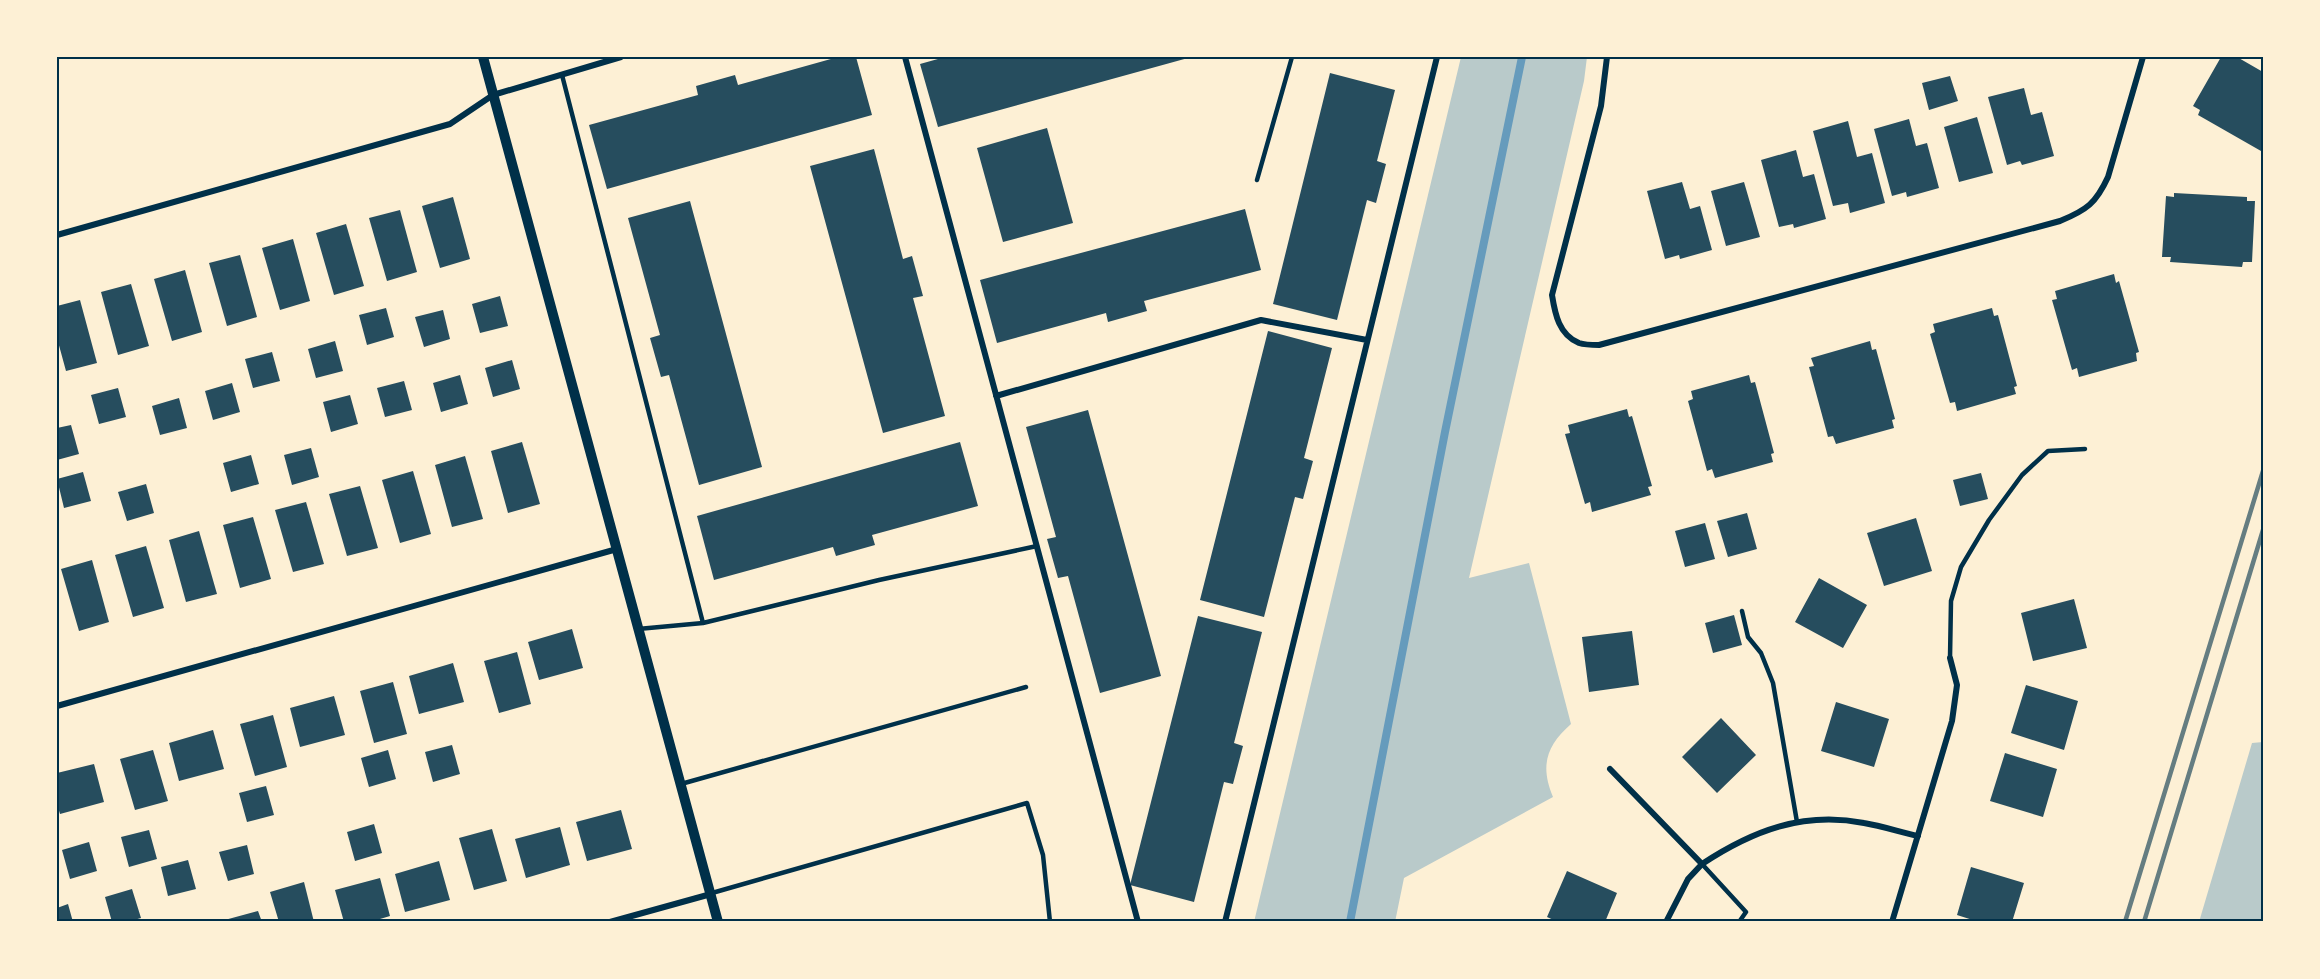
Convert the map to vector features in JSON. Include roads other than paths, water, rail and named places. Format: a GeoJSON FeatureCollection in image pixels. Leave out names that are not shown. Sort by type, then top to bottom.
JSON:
{"type":"FeatureCollection","features":[{"type":"Feature","properties":{"kind":"street"},"geometry":{"type":"LineString","coordinates":[[483,57],[718,922]]}},
{"type":"Feature","properties":{"kind":"street"},"geometry":{"type":"LineString","coordinates":[[57,235],[450,124],[493,95],[621,57]]}},
{"type":"Feature","properties":{"kind":"street"},"geometry":{"type":"LineString","coordinates":[[905,57],[1138,922]]}},
{"type":"Feature","properties":{"kind":"street"},"geometry":{"type":"LineString","coordinates":[[1225,922],[1437,57]]}},
{"type":"Feature","properties":{"kind":"street"},"geometry":{"type":"LineString","coordinates":[[1606,57],[1601,106],[1552,295],[1556,317],[1564,333],[1580,344],[1599,345],[2060,221],[2079,213],[2091,205],[2100,194],[2108,177],[2144,57]]}},
{"type":"Feature","properties":{"kind":"street"},"geometry":{"type":"LineString","coordinates":[[996,396],[1261,320],[1367,340]]}},
{"type":"Feature","properties":{"kind":"street"},"geometry":{"type":"LineString","coordinates":[[57,706],[617,549]]}},
{"type":"Feature","properties":{"kind":"street"},"geometry":{"type":"LineString","coordinates":[[1894,922],[1955,705],[1957,685],[1950,658]]}},
{"type":"Feature","properties":{"kind":"street"},"geometry":{"type":"LineString","coordinates":[[1610,769],[1702,864]]}},
{"type":"Feature","properties":{"kind":"street"},"geometry":{"type":"LineString","coordinates":[[1666,922],[1688,879],[1702,864],[1745,838],[1776,826],[1832,819],[1863,822],[1918,836]]}},
{"type":"Feature","properties":{"kind":"street"},"geometry":{"type":"LineString","coordinates":[[610,922],[711,894]]}},
{"type":"Feature","properties":{"kind":"lane"},"geometry":{"type":"LineString","coordinates":[[1257,180],[1292,57]]}},
{"type":"Feature","properties":{"kind":"lane"},"geometry":{"type":"LineString","coordinates":[[562,75],[703,623]]}},
{"type":"Feature","properties":{"kind":"lane"},"geometry":{"type":"LineString","coordinates":[[1950,658],[1951,601],[1961,567],[1989,520],[2022,475],[2048,451],[2085,449]]}},
{"type":"Feature","properties":{"kind":"lane"},"geometry":{"type":"LineString","coordinates":[[638,629],[703,623],[879,580],[1036,546]]}},
{"type":"Feature","properties":{"kind":"lane"},"geometry":{"type":"LineString","coordinates":[[1742,611],[1748,637],[1761,653],[1773,684],[1797,822]]}},
{"type":"Feature","properties":{"kind":"lane"},"geometry":{"type":"LineString","coordinates":[[681,784],[1026,687]]}},
{"type":"Feature","properties":{"kind":"lane"},"geometry":{"type":"LineString","coordinates":[[711,894],[1028,803],[1043,855],[1050,922]]}},
{"type":"Feature","properties":{"kind":"lane"},"geometry":{"type":"LineString","coordinates":[[1702,864],[1746,912],[1739,922]]}},
{"type":"Feature","properties":{"kind":"waterway"},"geometry":{"type":"LineString","coordinates":[[1350,922],[1445,432],[1522,57]]}},
{"type":"Feature","properties":{"kind":"railway"},"geometry":{"type":"LineString","coordinates":[[2125,922],[2263,471]]}},
{"type":"Feature","properties":{"kind":"railway"},"geometry":{"type":"LineString","coordinates":[[2144,922],[2263,530]]}}]}
